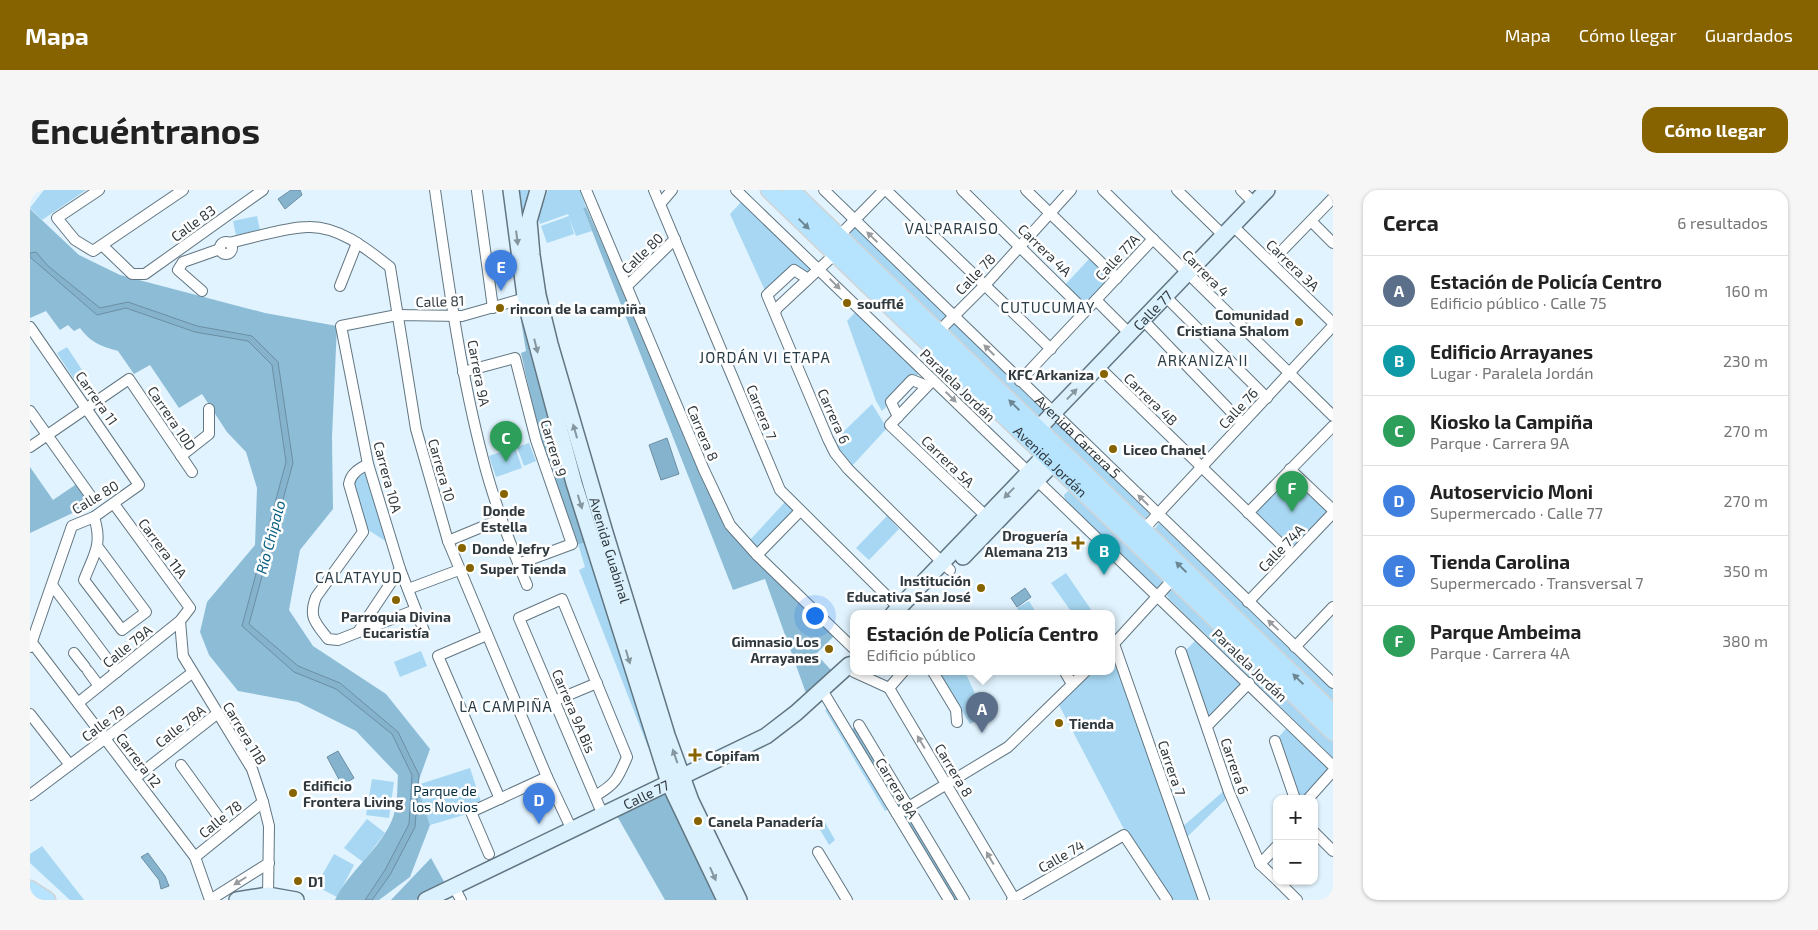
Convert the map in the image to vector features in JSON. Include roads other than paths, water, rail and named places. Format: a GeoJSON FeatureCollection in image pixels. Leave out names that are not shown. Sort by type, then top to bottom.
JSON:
{"type":"FeatureCollection","features":[{"type":"Feature","properties":{"kind":"main road"},"geometry":{"type":"LineString","coordinates":[[765,190],[788,197]]}},
{"type":"Feature","properties":{"kind":"main road","name":"Avenida Jordán"},"geometry":{"type":"LineString","coordinates":[[769,190],[788,197],[814,212],[839,236],[1038,429],[1054,454],[1174,578],[1333,732]]}},
{"type":"Feature","properties":{"kind":"main road"},"geometry":{"type":"LineString","coordinates":[[796,190],[814,212]]}},
{"type":"Feature","properties":{"kind":"main road","name":"Avenida Jordán"},"geometry":{"type":"LineString","coordinates":[[788,197],[835,254],[1054,454],[1143,530],[1333,713]]}},
{"type":"Feature","properties":{"kind":"main road"},"geometry":{"type":"LineString","coordinates":[[30,889],[47,900]]}},
{"type":"Feature","properties":{"kind":"street"},"geometry":{"type":"LineString","coordinates":[[94,191],[57,218],[74,240],[93,251],[183,190]]}},
{"type":"Feature","properties":{"kind":"street","name":"Carrera 9A"},"geometry":{"type":"LineString","coordinates":[[435,190],[463,372],[483,458],[501,519],[527,585]]}},
{"type":"Feature","properties":{"kind":"street","name":"Avenida Guabinal"},"geometry":{"type":"LineString","coordinates":[[511,190],[531,297],[601,519],[675,780],[725,900]]}},
{"type":"Feature","properties":{"kind":"street","name":"Carrera 8"},"geometry":{"type":"LineString","coordinates":[[586,190],[704,470],[730,525],[757,555],[850,645]]}},
{"type":"Feature","properties":{"kind":"street","name":"Carrera 7"},"geometry":{"type":"LineString","coordinates":[[654,190],[780,490],[897,610]]}},
{"type":"Feature","properties":{"kind":"street"},"geometry":{"type":"LineString","coordinates":[[660,204],[672,190]]}},
{"type":"Feature","properties":{"kind":"street","name":"Paralela Jordán"},"geometry":{"type":"LineString","coordinates":[[736,190],[819,269],[930,383],[1034,476],[1250,683],[1333,766]]}},
{"type":"Feature","properties":{"kind":"street","name":"Avenida Carrera 5"},"geometry":{"type":"LineString","coordinates":[[824,190],[1333,683]]}},
{"type":"Feature","properties":{"kind":"street"},"geometry":{"type":"LineString","coordinates":[[839,236],[885,190],[986,284],[1051,349]]}},
{"type":"Feature","properties":{"kind":"street","name":"Carrera 4A"},"geometry":{"type":"LineString","coordinates":[[962,190],[1085,311]]}},
{"type":"Feature","properties":{"kind":"street"},"geometry":{"type":"LineString","coordinates":[[1026,190],[1117,278]]}},
{"type":"Feature","properties":{"kind":"street","name":"Calle 78"},"geometry":{"type":"LineString","coordinates":[[938,332],[986,284],[1071,190]]}},
{"type":"Feature","properties":{"kind":"street","name":"Carrera 4"},"geometry":{"type":"LineString","coordinates":[[1103,190],[1187,275],[1333,416]]}},
{"type":"Feature","properties":{"kind":"street","name":"Carrera 3A"},"geometry":{"type":"LineString","coordinates":[[1178,190],[1228,231],[1271,262],[1333,325]]}},
{"type":"Feature","properties":{"kind":"street"},"geometry":{"type":"LineString","coordinates":[[1240,190],[1254,203]]}},
{"type":"Feature","properties":{"kind":"street","name":"Calle 77"},"geometry":{"type":"LineString","coordinates":[[1038,429],[1267,190]]}},
{"type":"Feature","properties":{"kind":"street"},"geometry":{"type":"LineString","coordinates":[[477,191],[493,308]]}},
{"type":"Feature","properties":{"kind":"street","name":"Avenida Guabinal"},"geometry":{"type":"LineString","coordinates":[[531,297],[530,221],[538,191]]}},
{"type":"Feature","properties":{"kind":"street","name":"Calle 83"},"geometry":{"type":"LineString","coordinates":[[103,246],[132,274],[139,276],[145,274],[255,192]]}},
{"type":"Feature","properties":{"kind":"street"},"geometry":{"type":"LineString","coordinates":[[1271,262],[1333,198]]}},
{"type":"Feature","properties":{"kind":"street"},"geometry":{"type":"LineString","coordinates":[[1311,221],[1333,243]]}},
{"type":"Feature","properties":{"kind":"street","name":"Carrera 10"},"geometry":{"type":"LineString","coordinates":[[202,291],[178,270],[184,262],[220,249],[224,253],[229,252],[232,248],[229,243],[308,226],[323,228],[357,243],[390,267],[416,429],[448,541],[546,777],[572,830]]}},
{"type":"Feature","properties":{"kind":"street","name":"Calle 80"},"geometry":{"type":"LineString","coordinates":[[627,286],[675,239]]}},
{"type":"Feature","properties":{"kind":"street","name":"Calle 77A"},"geometry":{"type":"LineString","coordinates":[[1020,381],[1153,239]]}},
{"type":"Feature","properties":{"kind":"street"},"geometry":{"type":"LineString","coordinates":[[340,286],[357,243]]}},
{"type":"Feature","properties":{"kind":"street"},"geometry":{"type":"LineString","coordinates":[[775,313],[777,308],[835,254]]}},
{"type":"Feature","properties":{"kind":"street","name":"Carrera 6"},"geometry":{"type":"LineString","coordinates":[[808,279],[794,270],[767,295],[835,453],[946,567]]}},
{"type":"Feature","properties":{"kind":"street","name":"Calle 81"},"geometry":{"type":"LineString","coordinates":[[341,326],[397,315],[454,317],[531,297]]}},
{"type":"Feature","properties":{"kind":"street"},"geometry":{"type":"LineString","coordinates":[[1166,297],[1267,398]]}},
{"type":"Feature","properties":{"kind":"street"},"geometry":{"type":"LineString","coordinates":[[1096,300],[1130,334]]}},
{"type":"Feature","properties":{"kind":"street"},"geometry":{"type":"LineString","coordinates":[[1143,320],[1242,423]]}},
{"type":"Feature","properties":{"kind":"street","name":"Calle 76"},"geometry":{"type":"LineString","coordinates":[[1143,530],[1290,374],[1333,325]]}},
{"type":"Feature","properties":{"kind":"street","name":"Carrera 10A"},"geometry":{"type":"LineString","coordinates":[[341,326],[368,464],[400,569],[424,632]]}},
{"type":"Feature","properties":{"kind":"street","name":"Carrera 11"},"geometry":{"type":"LineString","coordinates":[[30,327],[139,485]]}},
{"type":"Feature","properties":{"kind":"street","name":"Carrera 9"},"geometry":{"type":"LineString","coordinates":[[463,372],[515,358],[536,440],[572,544],[518,564]]}},
{"type":"Feature","properties":{"kind":"street","name":"Carrera 4B"},"geometry":{"type":"LineString","coordinates":[[1099,367],[1292,555]]}},
{"type":"Feature","properties":{"kind":"street","name":"Carrera 10D"},"geometry":{"type":"LineString","coordinates":[[87,408],[129,379],[192,472]]}},
{"type":"Feature","properties":{"kind":"street"},"geometry":{"type":"LineString","coordinates":[[912,380],[930,383],[898,417],[891,402],[912,380]]}},
{"type":"Feature","properties":{"kind":"street"},"geometry":{"type":"LineString","coordinates":[[30,447],[87,408]]}},
{"type":"Feature","properties":{"kind":"street"},"geometry":{"type":"LineString","coordinates":[[181,456],[209,434],[209,409]]}},
{"type":"Feature","properties":{"kind":"street"},"geometry":{"type":"LineString","coordinates":[[30,411],[92,498]]}},
{"type":"Feature","properties":{"kind":"street","name":"Carrera 5A"},"geometry":{"type":"LineString","coordinates":[[898,417],[890,425],[987,517]]}},
{"type":"Feature","properties":{"kind":"street"},"geometry":{"type":"LineString","coordinates":[[1248,513],[1333,426]]}},
{"type":"Feature","properties":{"kind":"street"},"geometry":{"type":"LineString","coordinates":[[901,610],[946,567],[1054,454]]}},
{"type":"Feature","properties":{"kind":"street"},"geometry":{"type":"LineString","coordinates":[[368,464],[350,478],[349,484],[363,532],[316,597],[312,606],[312,619],[328,640],[338,640],[415,610]]}},
{"type":"Feature","properties":{"kind":"street"},"geometry":{"type":"LineString","coordinates":[[1290,469],[1333,512]]}},
{"type":"Feature","properties":{"kind":"street"},"geometry":{"type":"LineString","coordinates":[[946,567],[987,517],[1034,476]]}},
{"type":"Feature","properties":{"kind":"street","name":"Calle 80"},"geometry":{"type":"LineString","coordinates":[[31,646],[72,526],[94,517],[139,485]]}},
{"type":"Feature","properties":{"kind":"street","name":"Carrera 11A"},"geometry":{"type":"LineString","coordinates":[[114,504],[190,608]]}},
{"type":"Feature","properties":{"kind":"street"},"geometry":{"type":"LineString","coordinates":[[757,555],[800,511]]}},
{"type":"Feature","properties":{"kind":"street","name":"Calle 74A"},"geometry":{"type":"LineString","coordinates":[[1248,602],[1333,512]]}},
{"type":"Feature","properties":{"kind":"street"},"geometry":{"type":"LineString","coordinates":[[94,517],[100,540],[97,546],[84,580],[122,630],[146,612],[97,546]]}},
{"type":"Feature","properties":{"kind":"street"},"geometry":{"type":"LineString","coordinates":[[448,541],[501,519]]}},
{"type":"Feature","properties":{"kind":"street"},"geometry":{"type":"LineString","coordinates":[[357,633],[400,569]]}},
{"type":"Feature","properties":{"kind":"street"},"geometry":{"type":"LineString","coordinates":[[392,581],[407,587],[459,570]]}},
{"type":"Feature","properties":{"kind":"street"},"geometry":{"type":"LineString","coordinates":[[1115,642],[1174,578]]}},
{"type":"Feature","properties":{"kind":"street"},"geometry":{"type":"LineString","coordinates":[[52,585],[117,672]]}},
{"type":"Feature","properties":{"kind":"street","name":"Carrera 9A Bis"},"geometry":{"type":"LineString","coordinates":[[597,683],[562,599],[519,618],[604,815]]}},
{"type":"Feature","properties":{"kind":"street"},"geometry":{"type":"LineString","coordinates":[[1296,646],[1333,607]]}},
{"type":"Feature","properties":{"kind":"street","name":"Calle 79A"},"geometry":{"type":"LineString","coordinates":[[78,703],[180,621],[190,608]]}},
{"type":"Feature","properties":{"kind":"street","name":"Carrera 11B"},"geometry":{"type":"LineString","coordinates":[[180,621],[182,656],[252,769],[263,802],[268,826],[269,863],[273,897]]}},
{"type":"Feature","properties":{"kind":"street"},"geometry":{"type":"LineString","coordinates":[[487,635],[438,656],[500,799]]}},
{"type":"Feature","properties":{"kind":"street","name":"Carrera 12"},"geometry":{"type":"LineString","coordinates":[[31,646],[78,703],[195,857],[210,900]]}},
{"type":"Feature","properties":{"kind":"street","name":"Carrera 6"},"geometry":{"type":"LineString","coordinates":[[1181,652],[1229,792],[1260,864],[1273,877]]}},
{"type":"Feature","properties":{"kind":"street"},"geometry":{"type":"LineString","coordinates":[[74,653],[99,686]]}},
{"type":"Feature","properties":{"kind":"street","name":"Carrera 7"},"geometry":{"type":"LineString","coordinates":[[1115,653],[1204,900]]}},
{"type":"Feature","properties":{"kind":"street","name":"Calle 77"},"geometry":{"type":"LineString","coordinates":[[426,900],[458,894],[572,830],[766,736],[850,666]]}},
{"type":"Feature","properties":{"kind":"street","name":"Calle 79"},"geometry":{"type":"LineString","coordinates":[[31,793],[192,673]]}},
{"type":"Feature","properties":{"kind":"street"},"geometry":{"type":"LineString","coordinates":[[868,675],[889,688],[900,675]]}},
{"type":"Feature","properties":{"kind":"street"},"geometry":{"type":"LineString","coordinates":[[935,675],[956,710],[957,722]]}},
{"type":"Feature","properties":{"kind":"street"},"geometry":{"type":"LineString","coordinates":[[1067,675],[1072,684]]}},
{"type":"Feature","properties":{"kind":"street"},"geometry":{"type":"LineString","coordinates":[[897,814],[1008,746],[1082,675]]}},
{"type":"Feature","properties":{"kind":"street"},"geometry":{"type":"LineString","coordinates":[[554,701],[597,683],[627,757],[617,780],[611,787],[595,796]]}},
{"type":"Feature","properties":{"kind":"street"},"geometry":{"type":"LineString","coordinates":[[1207,726],[1250,683]]}},
{"type":"Feature","properties":{"kind":"street","name":"Carrera 8"},"geometry":{"type":"LineString","coordinates":[[889,688],[1014,900]]}},
{"type":"Feature","properties":{"kind":"street","name":"Carrera 8A"},"geometry":{"type":"LineString","coordinates":[[822,690],[949,900]]}},
{"type":"Feature","properties":{"kind":"street"},"geometry":{"type":"LineString","coordinates":[[30,714],[70,765]]}},
{"type":"Feature","properties":{"kind":"street","name":"Calle 78A"},"geometry":{"type":"LineString","coordinates":[[135,778],[218,714]]}},
{"type":"Feature","properties":{"kind":"street"},"geometry":{"type":"LineString","coordinates":[[859,725],[964,900]]}},
{"type":"Feature","properties":{"kind":"street"},"geometry":{"type":"LineString","coordinates":[[1275,741],[1294,795]]}},
{"type":"Feature","properties":{"kind":"street"},"geometry":{"type":"LineString","coordinates":[[181,765],[228,830]]}},
{"type":"Feature","properties":{"kind":"street"},"geometry":{"type":"LineString","coordinates":[[1312,795],[1333,771]]}},
{"type":"Feature","properties":{"kind":"street"},"geometry":{"type":"LineString","coordinates":[[489,854],[470,812],[546,777]]}},
{"type":"Feature","properties":{"kind":"street","name":"Avenida Guabinal"},"geometry":{"type":"LineString","coordinates":[[675,780],[691,801],[739,900]]}},
{"type":"Feature","properties":{"kind":"street","name":"Calle 78"},"geometry":{"type":"LineString","coordinates":[[195,857],[263,802]]}},
{"type":"Feature","properties":{"kind":"street","name":"Calle 74"},"geometry":{"type":"LineString","coordinates":[[1014,900],[1124,836],[1167,900]]}},
{"type":"Feature","properties":{"kind":"street"},"geometry":{"type":"LineString","coordinates":[[1318,836],[1333,851]]}},
{"type":"Feature","properties":{"kind":"street"},"geometry":{"type":"LineString","coordinates":[[1260,864],[1273,850]]}},
{"type":"Feature","properties":{"kind":"street"},"geometry":{"type":"LineString","coordinates":[[818,852],[847,900]]}},
{"type":"Feature","properties":{"kind":"street"},"geometry":{"type":"LineString","coordinates":[[210,900],[269,863]]}},
{"type":"Feature","properties":{"kind":"street","name":"Carrera 6"},"geometry":{"type":"LineString","coordinates":[[1281,885],[1297,900]]}},
{"type":"Feature","properties":{"kind":"street"},"geometry":{"type":"LineString","coordinates":[[237,900],[273,897],[296,900]]}},
{"type":"Feature","properties":{"kind":"water"},"geometry":{"type":"Polygon","coordinates":[[[291,190],[300,190],[302,195],[285,209],[278,199],[291,190]]]}},
{"type":"Feature","properties":{"kind":"water","name":"Río Chipalo"},"geometry":{"type":"Polygon","coordinates":[[[36,252],[48,266],[100,308],[128,302],[197,326],[252,336],[278,362],[293,463],[249,624],[298,666],[340,683],[398,732],[419,775],[415,827],[390,875],[372,900],[365,900],[385,870],[409,824],[412,775],[392,734],[336,689],[294,672],[242,626],[286,462],[272,365],[248,341],[195,332],[126,308],[97,315],[30,257],[30,253],[36,252]]]}},
{"type":"Feature","properties":{"kind":"water"},"geometry":{"type":"Polygon","coordinates":[[[667,438],[679,474],[661,480],[649,445],[667,438]]]}},
{"type":"Feature","properties":{"kind":"water"},"geometry":{"type":"Polygon","coordinates":[[[1025,588],[1031,597],[1017,607],[1011,598],[1025,588]]]}},
{"type":"Feature","properties":{"kind":"water"},"geometry":{"type":"Polygon","coordinates":[[[338,751],[354,778],[342,785],[327,757],[338,751]]]}},
{"type":"Feature","properties":{"kind":"water"},"geometry":{"type":"Polygon","coordinates":[[[148,853],[165,876],[169,886],[161,889],[159,880],[141,857],[148,853]]]}},
{"type":"Feature","properties":{"kind":"place","name":"Tienda Carolina"},"geometry":{"type":"Point","coordinates":[501,291]}},
{"type":"Feature","properties":{"kind":"place","name":"soufflé"},"geometry":{"type":"Point","coordinates":[847,303]}},
{"type":"Feature","properties":{"kind":"place","name":"rincon de la campiña"},"geometry":{"type":"Point","coordinates":[500,308]}},
{"type":"Feature","properties":{"kind":"place","name":"Comunidad Cristiana Shalom"},"geometry":{"type":"Point","coordinates":[1299,322]}},
{"type":"Feature","properties":{"kind":"place","name":"KFC Arkaniza"},"geometry":{"type":"Point","coordinates":[1104,374]}},
{"type":"Feature","properties":{"kind":"place","name":"Liceo Chanel"},"geometry":{"type":"Point","coordinates":[1113,449]}},
{"type":"Feature","properties":{"kind":"place","name":"Kiosko la Campiña"},"geometry":{"type":"Point","coordinates":[506,462]}},
{"type":"Feature","properties":{"kind":"place","name":"Donde Estella"},"geometry":{"type":"Point","coordinates":[504,494]}},
{"type":"Feature","properties":{"kind":"place","name":"Parque Ambeima"},"geometry":{"type":"Point","coordinates":[1292,512]}},
{"type":"Feature","properties":{"kind":"place","name":"Droguería Alemana 213"},"geometry":{"type":"Point","coordinates":[1078,543]}},
{"type":"Feature","properties":{"kind":"place","name":"Donde Jefry"},"geometry":{"type":"Point","coordinates":[462,548]}},
{"type":"Feature","properties":{"kind":"place","name":"Super Tienda"},"geometry":{"type":"Point","coordinates":[470,568]}},
{"type":"Feature","properties":{"kind":"place","name":"Edificio Arrayanes"},"geometry":{"type":"Point","coordinates":[1104,575]}},
{"type":"Feature","properties":{"kind":"place","name":"Institución Educativa San José"},"geometry":{"type":"Point","coordinates":[981,588]}},
{"type":"Feature","properties":{"kind":"place","name":"Parroquia Divina Eucaristía"},"geometry":{"type":"Point","coordinates":[396,600]}},
{"type":"Feature","properties":{"kind":"place","name":"Gimnasio Los Arrayanes"},"geometry":{"type":"Point","coordinates":[829,649]}},
{"type":"Feature","properties":{"kind":"place","name":"Tienda"},"geometry":{"type":"Point","coordinates":[1059,723]}},
{"type":"Feature","properties":{"kind":"place","name":"Estación de Policía Centro"},"geometry":{"type":"Point","coordinates":[982,733]}},
{"type":"Feature","properties":{"kind":"place","name":"Copifam"},"geometry":{"type":"Point","coordinates":[695,755]}},
{"type":"Feature","properties":{"kind":"place","name":"Edificio Frontera Living"},"geometry":{"type":"Point","coordinates":[293,793]}},
{"type":"Feature","properties":{"kind":"place","name":"Canela Panadería"},"geometry":{"type":"Point","coordinates":[698,821]}},
{"type":"Feature","properties":{"kind":"place","name":"Autoservicio Moni"},"geometry":{"type":"Point","coordinates":[539,824]}},
{"type":"Feature","properties":{"kind":"place","name":"D1"},"geometry":{"type":"Point","coordinates":[298,881]}},
{"type":"Feature","properties":{"kind":"district","name":"VALPARAISO"},"geometry":{"type":"Point","coordinates":[952,228]}},
{"type":"Feature","properties":{"kind":"district","name":"CUTUCUMAY"},"geometry":{"type":"Point","coordinates":[1048,307]}},
{"type":"Feature","properties":{"kind":"district","name":"JORDÁN VI ETAPA"},"geometry":{"type":"Point","coordinates":[765,357]}},
{"type":"Feature","properties":{"kind":"district","name":"ARKANIZA II"},"geometry":{"type":"Point","coordinates":[1203,360]}},
{"type":"Feature","properties":{"kind":"district","name":"CALATAYUD"},"geometry":{"type":"Point","coordinates":[359,577]}},
{"type":"Feature","properties":{"kind":"district","name":"LA CAMPIÑA"},"geometry":{"type":"Point","coordinates":[506,706]}},
{"type":"Feature","properties":{"kind":"park label","name":"Parque de los Novios"},"geometry":{"type":"Point","coordinates":[445,798]}}]}
